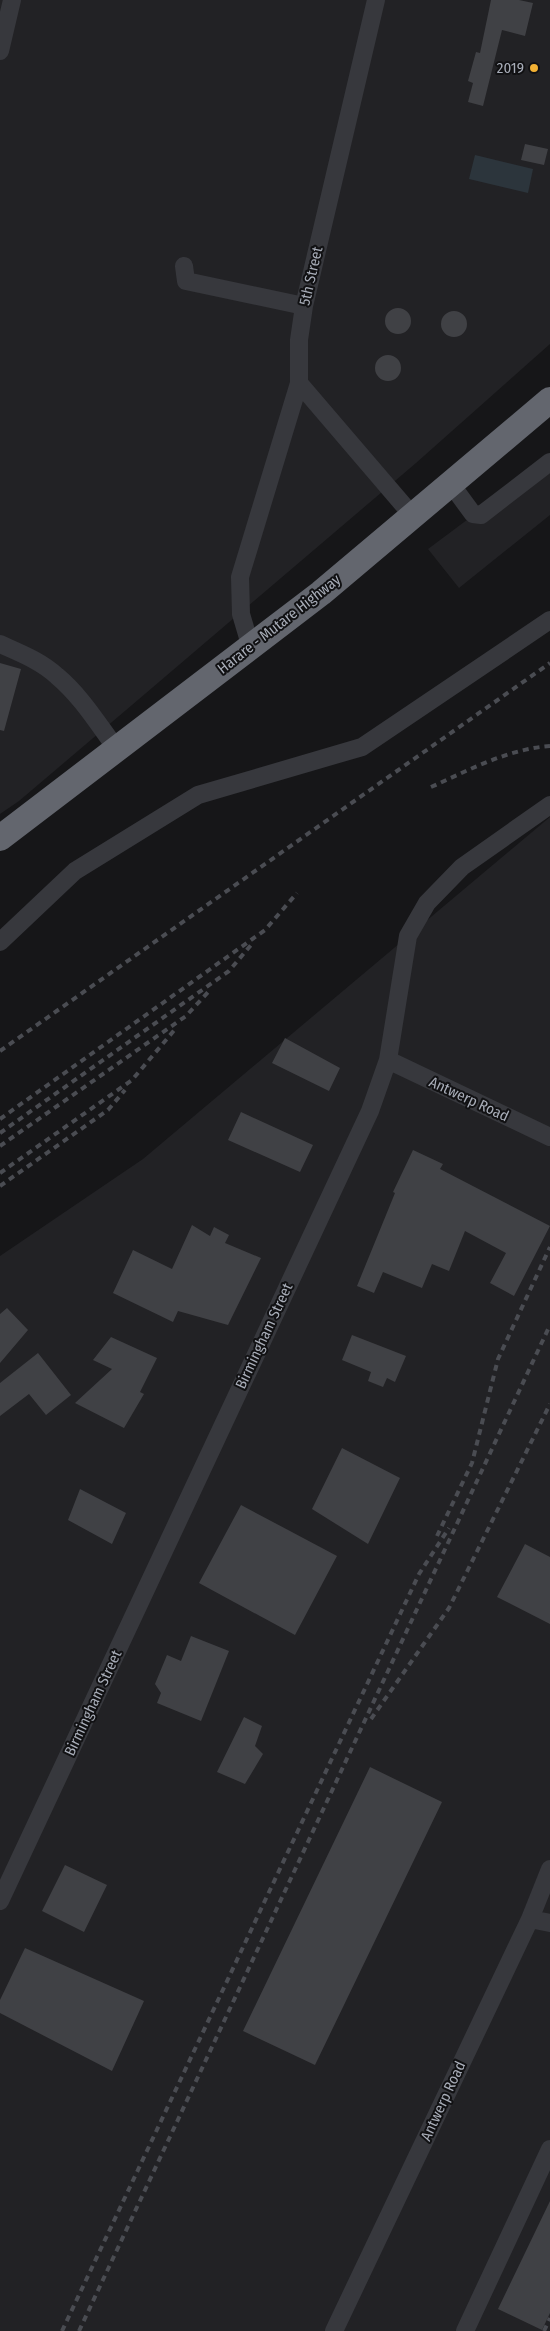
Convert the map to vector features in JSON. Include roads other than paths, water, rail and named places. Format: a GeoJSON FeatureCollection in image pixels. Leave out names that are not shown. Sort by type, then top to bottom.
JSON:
{"type":"FeatureCollection","features":[{"type":"Feature","properties":{"kind":"highway","name":"Harare - Mutare Highway"},"geometry":{"type":"LineString","coordinates":[[0,838],[320,593],[550,400]]}},
{"type":"Feature","properties":{"kind":"street"},"geometry":{"type":"LineString","coordinates":[[0,51],[12,0]]}},
{"type":"Feature","properties":{"kind":"street","name":"5th Street"},"geometry":{"type":"LineString","coordinates":[[250,648],[241,614],[240,577],[299,383],[299,340],[304,306],[376,0]]}},
{"type":"Feature","properties":{"kind":"street"},"geometry":{"type":"LineString","coordinates":[[184,266],[186,281],[304,306]]}},
{"type":"Feature","properties":{"kind":"street"},"geometry":{"type":"LineString","coordinates":[[299,383],[412,515]]}},
{"type":"Feature","properties":{"kind":"street"},"geometry":{"type":"LineString","coordinates":[[451,484],[473,514],[482,515],[550,462]]}},
{"type":"Feature","properties":{"kind":"street"},"geometry":{"type":"LineString","coordinates":[[0,942],[75,871],[198,795],[362,747],[550,620]]}},
{"type":"Feature","properties":{"kind":"street"},"geometry":{"type":"LineString","coordinates":[[0,644],[35,660],[57,676],[80,700],[116,748]]}},
{"type":"Feature","properties":{"kind":"street","name":"Birmingham Street"},"geometry":{"type":"LineString","coordinates":[[0,1901],[370,1111],[388,1060],[408,936],[427,903],[462,867],[550,805]]}},
{"type":"Feature","properties":{"kind":"street","name":"Antwerp Road"},"geometry":{"type":"LineString","coordinates":[[388,1060],[550,1137]]}},
{"type":"Feature","properties":{"kind":"street","name":"Antwerp Road"},"geometry":{"type":"LineString","coordinates":[[334,2331],[530,1919],[550,1870]]}},
{"type":"Feature","properties":{"kind":"street"},"geometry":{"type":"LineString","coordinates":[[530,1919],[550,1922]]}},
{"type":"Feature","properties":{"kind":"street"},"geometry":{"type":"LineString","coordinates":[[465,2331],[550,2149]]}},
{"type":"Feature","properties":{"kind":"railway"},"geometry":{"type":"LineString","coordinates":[[0,1051],[550,663]]}},
{"type":"Feature","properties":{"kind":"railway"},"geometry":{"type":"LineString","coordinates":[[431,787],[474,767],[504,756],[519,751],[550,746]]}},
{"type":"Feature","properties":{"kind":"railway"},"geometry":{"type":"LineString","coordinates":[[0,1119],[265,930],[297,893]]}},
{"type":"Feature","properties":{"kind":"railway"},"geometry":{"type":"LineString","coordinates":[[0,1133],[229,971],[251,945]]}},
{"type":"Feature","properties":{"kind":"railway"},"geometry":{"type":"LineString","coordinates":[[0,1146],[186,1016],[211,989]]}},
{"type":"Feature","properties":{"kind":"railway"},"geometry":{"type":"LineString","coordinates":[[0,1173],[132,1080],[177,1027]]}},
{"type":"Feature","properties":{"kind":"railway"},"geometry":{"type":"LineString","coordinates":[[0,1186],[108,1110],[125,1090]]}},
{"type":"Feature","properties":{"kind":"railway"},"geometry":{"type":"LineString","coordinates":[[437,1536],[472,1463],[498,1359],[550,1247]]}},
{"type":"Feature","properties":{"kind":"railway"},"geometry":{"type":"LineString","coordinates":[[79,2331],[550,1325]]}},
{"type":"Feature","properties":{"kind":"railway"},"geometry":{"type":"LineString","coordinates":[[371,1719],[449,1608],[550,1404]]}},
{"type":"Feature","properties":{"kind":"railway"},"geometry":{"type":"LineString","coordinates":[[62,2331],[419,1574],[449,1528]]}},
{"type":"Feature","properties":{"kind":"railway"},"geometry":{"type":"LineString","coordinates":[[544,2331],[550,2318]]}},
{"type":"Feature","properties":{"kind":"place","name":"2019"},"geometry":{"type":"Point","coordinates":[534,68]}}]}
